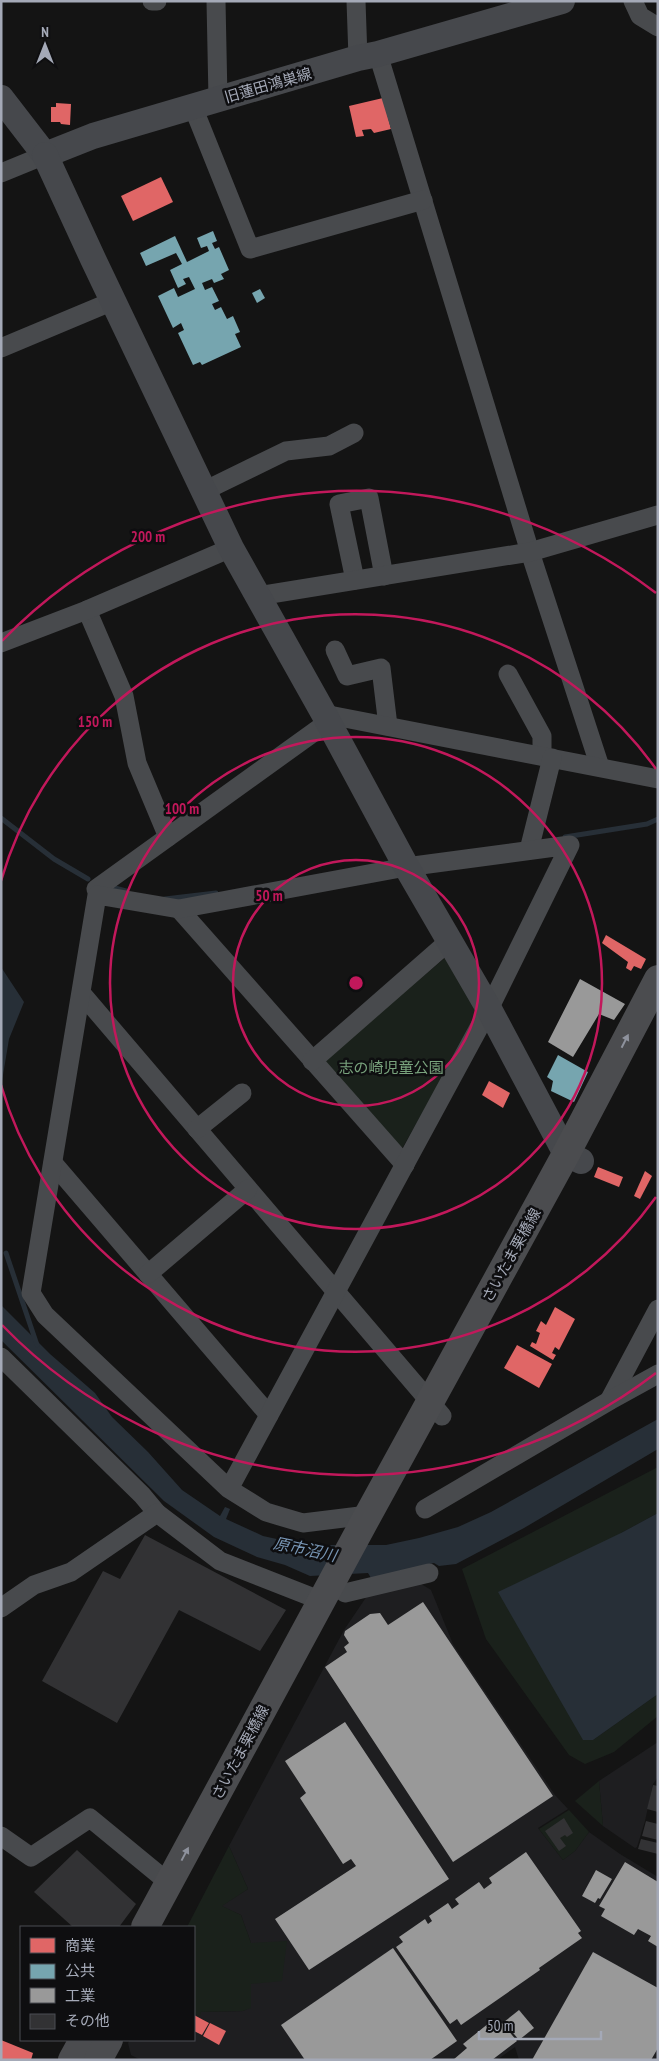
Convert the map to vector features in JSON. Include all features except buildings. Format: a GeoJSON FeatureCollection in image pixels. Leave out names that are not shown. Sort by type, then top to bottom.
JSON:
{"type":"FeatureCollection","features":[{"type":"Feature","properties":{"kind":"main road","name":"さいたま栗橋線"},"geometry":{"type":"LineString","coordinates":[[574,1158],[658,979]]}},
{"type":"Feature","properties":{"kind":"main road","name":"さいたま栗橋線"},"geometry":{"type":"LineString","coordinates":[[167,1926],[369,1525],[436,1409],[574,1158],[658,1018]]}},
{"type":"Feature","properties":{"kind":"main road","name":"さいたま栗橋線"},"geometry":{"type":"LineString","coordinates":[[146,1926],[338,1588]]}},
{"type":"Feature","properties":{"kind":"street"},"geometry":{"type":"LineString","coordinates":[[152,1],[157,1]]}},
{"type":"Feature","properties":{"kind":"street"},"geometry":{"type":"LineString","coordinates":[[216,1],[218,100]]}},
{"type":"Feature","properties":{"kind":"street"},"geometry":{"type":"LineString","coordinates":[[356,1],[368,56],[423,200],[530,552],[600,767]]}},
{"type":"Feature","properties":{"kind":"street","name":"旧蓮田鴻巣線"},"geometry":{"type":"LineString","coordinates":[[45,154],[93,136],[193,106],[562,1]]}},
{"type":"Feature","properties":{"kind":"street"},"geometry":{"type":"LineString","coordinates":[[633,1],[640,16],[658,27]]}},
{"type":"Feature","properties":{"kind":"street"},"geometry":{"type":"LineString","coordinates":[[1,98],[45,154],[231,548],[326,718],[404,864],[574,1158]]}},
{"type":"Feature","properties":{"kind":"street"},"geometry":{"type":"LineString","coordinates":[[193,106],[250,249],[423,200]]}},
{"type":"Feature","properties":{"kind":"street"},"geometry":{"type":"LineString","coordinates":[[1,173],[45,154]]}},
{"type":"Feature","properties":{"kind":"street"},"geometry":{"type":"LineString","coordinates":[[1,348],[113,301]]}},
{"type":"Feature","properties":{"kind":"street"},"geometry":{"type":"LineString","coordinates":[[204,491],[286,451],[329,446],[354,433]]}},
{"type":"Feature","properties":{"kind":"street"},"geometry":{"type":"LineString","coordinates":[[355,580],[339,504],[369,498],[384,576]]}},
{"type":"Feature","properties":{"kind":"street"},"geometry":{"type":"LineString","coordinates":[[258,596],[530,552],[658,515]]}},
{"type":"Feature","properties":{"kind":"street"},"geometry":{"type":"LineString","coordinates":[[1,642],[87,610],[231,548]]}},
{"type":"Feature","properties":{"kind":"street"},"geometry":{"type":"LineString","coordinates":[[87,610],[124,696],[137,763],[168,837]]}},
{"type":"Feature","properties":{"kind":"street"},"geometry":{"type":"LineString","coordinates":[[336,650],[347,676],[381,668],[388,726]]}},
{"type":"Feature","properties":{"kind":"street"},"geometry":{"type":"LineString","coordinates":[[508,674],[542,736],[547,757],[530,845]]}},
{"type":"Feature","properties":{"kind":"street"},"geometry":{"type":"LineString","coordinates":[[96,889],[326,718],[388,726],[658,779]]}},
{"type":"Feature","properties":{"kind":"street"},"geometry":{"type":"LineString","coordinates":[[229,1489],[489,1009],[570,844],[530,845],[404,864],[179,910],[97,895],[31,1293],[44,1315],[229,1489],[266,1512],[303,1523],[369,1525]]}},
{"type":"Feature","properties":{"kind":"street"},"geometry":{"type":"LineString","coordinates":[[179,910],[405,1164]]}},
{"type":"Feature","properties":{"kind":"street"},"geometry":{"type":"LineString","coordinates":[[312,1061],[448,942]]}},
{"type":"Feature","properties":{"kind":"street"},"geometry":{"type":"LineString","coordinates":[[82,994],[436,1409]]}},
{"type":"Feature","properties":{"kind":"street"},"geometry":{"type":"LineString","coordinates":[[197,1129],[242,1093]]}},
{"type":"Feature","properties":{"kind":"street"},"geometry":{"type":"LineString","coordinates":[[53,1163],[269,1415]]}},
{"type":"Feature","properties":{"kind":"street"},"geometry":{"type":"LineString","coordinates":[[148,1274],[248,1189]]}},
{"type":"Feature","properties":{"kind":"street"},"geometry":{"type":"LineString","coordinates":[[609,1400],[658,1309]]}},
{"type":"Feature","properties":{"kind":"street"},"geometry":{"type":"LineString","coordinates":[[1,1357],[142,1495],[157,1513],[220,1561],[338,1588],[429,1573]]}},
{"type":"Feature","properties":{"kind":"street"},"geometry":{"type":"LineString","coordinates":[[425,1509],[609,1400],[658,1374]]}},
{"type":"Feature","properties":{"kind":"street"},"geometry":{"type":"LineString","coordinates":[[1,1608],[34,1585],[71,1572],[157,1513]]}},
{"type":"Feature","properties":{"kind":"street"},"geometry":{"type":"LineString","coordinates":[[1,1836],[31,1857],[90,1818],[169,1883]]}},
{"type":"Feature","properties":{"kind":"shaded area"},"geometry":{"type":"Polygon","coordinates":[[[418,1582],[431,1590],[453,1644],[555,1795],[568,1809],[538,1828],[563,1860],[575,1851],[589,1832],[658,1877],[657,2060],[519,2060],[515,2047],[497,2060],[141,2060],[131,2055],[128,2043],[129,2041],[195,2041],[195,2014],[200,2016],[200,2012],[243,2011],[251,2007],[251,1943],[241,1915],[221,1906],[248,1889],[229,1846],[344,1630],[367,1596],[418,1582]]]}},
{"type":"Feature","properties":{"kind":"shaded area"},"geometry":{"type":"Polygon","coordinates":[[[658,1742],[658,1777],[653,1784],[645,1821],[637,1847],[635,1848],[603,1826],[599,1781],[658,1742]]]}},
{"type":"Feature","properties":{"kind":"green space","name":"志の崎児童公園"},"geometry":{"type":"Polygon","coordinates":[[[446,957],[481,1010],[400,1152],[321,1063],[446,957]]]}},
{"type":"Feature","properties":{"kind":"green space"},"geometry":{"type":"Polygon","coordinates":[[[658,1467],[658,1513],[621,1533],[593,1740],[658,1694],[658,1716],[614,1752],[585,1764],[569,1755],[486,1639],[462,1569],[658,1467]]]}},
{"type":"Feature","properties":{"kind":"green space"},"geometry":{"type":"Polygon","coordinates":[[[599,1781],[603,1826],[575,1801],[599,1781]]]}},
{"type":"Feature","properties":{"kind":"green space"},"geometry":{"type":"Polygon","coordinates":[[[569,1810],[589,1832],[575,1851],[563,1860],[539,1829],[569,1810]]]}},
{"type":"Feature","properties":{"kind":"green space"},"geometry":{"type":"Polygon","coordinates":[[[229,1846],[248,1889],[222,1906],[241,1915],[251,1943],[287,1941],[282,1981],[251,1984],[251,2008],[243,2011],[201,2012],[200,2017],[195,2014],[195,1926],[188,1926],[229,1846]]]}},
{"type":"Feature","properties":{"kind":"water"},"geometry":{"type":"Polygon","coordinates":[[[1,967],[24,1002],[9,1039],[1,1087],[1,967]]]}},
{"type":"Feature","properties":{"kind":"water","name":"原市沼川"},"geometry":{"type":"Polygon","coordinates":[[[1,1305],[50,1354],[95,1393],[112,1417],[148,1452],[182,1490],[220,1516],[225,1507],[230,1509],[226,1519],[263,1536],[304,1545],[386,1545],[458,1527],[491,1512],[658,1419],[658,1449],[524,1528],[456,1564],[439,1566],[434,1563],[371,1578],[368,1573],[310,1576],[285,1565],[257,1557],[214,1537],[164,1501],[1,1340],[1,1305]]]}},
{"type":"Feature","properties":{"kind":"water"},"geometry":{"type":"Polygon","coordinates":[[[658,1513],[658,1694],[593,1740],[583,1740],[498,1592],[621,1533],[658,1513]]]}},
{"type":"Feature","properties":{"kind":"waterway"},"geometry":{"type":"LineString","coordinates":[[1,818],[54,859],[88,879]]}},
{"type":"Feature","properties":{"kind":"waterway"},"geometry":{"type":"LineString","coordinates":[[565,837],[647,824],[658,819]]}},
{"type":"Feature","properties":{"kind":"waterway"},"geometry":{"type":"LineString","coordinates":[[111,887],[126,891]]}},
{"type":"Feature","properties":{"kind":"waterway"},"geometry":{"type":"LineString","coordinates":[[165,899],[216,893]]}},
{"type":"Feature","properties":{"kind":"waterway"},"geometry":{"type":"LineString","coordinates":[[6,1253],[37,1345]]}}]}
